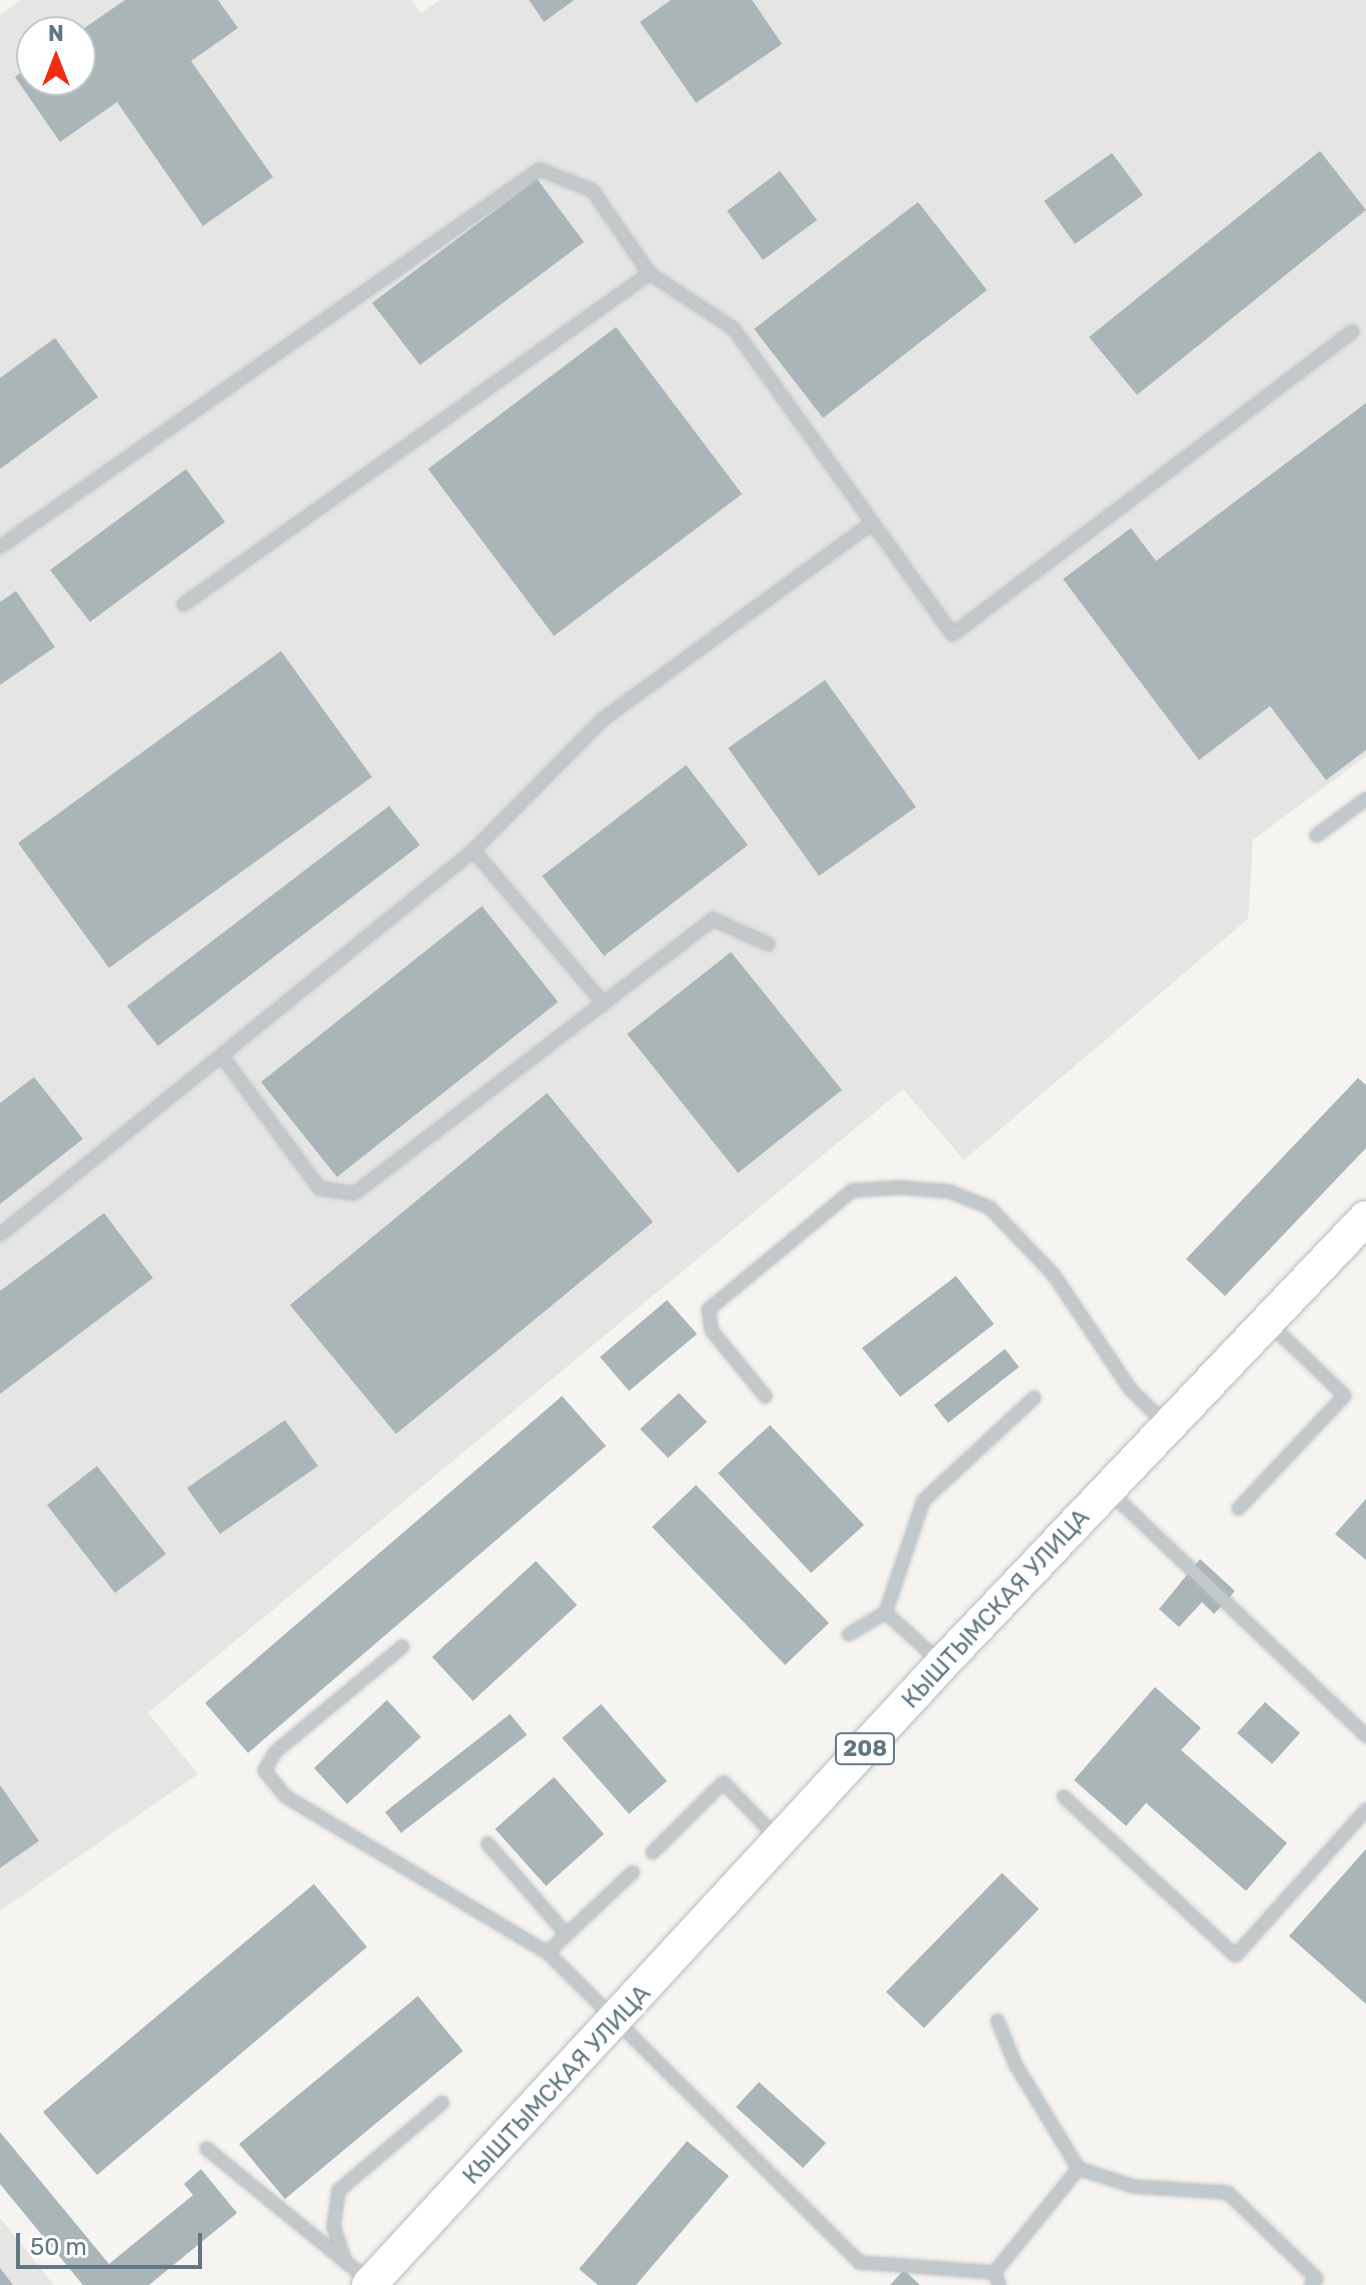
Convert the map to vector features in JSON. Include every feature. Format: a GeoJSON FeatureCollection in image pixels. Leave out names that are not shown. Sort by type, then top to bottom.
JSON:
{"type":"FeatureCollection","features":[{"type":"Feature","properties":{"kind":"main road","name":"КЫШТЫМСКАЯ УЛИЦА"},"geometry":{"type":"LineString","coordinates":[[362,2276],[617,2022],[942,1664],[1366,1218]]}},
{"type":"Feature","properties":{"kind":"lane"},"geometry":{"type":"LineString","coordinates":[[0,546],[539,169],[592,190],[649,273],[733,328],[869,524],[952,634],[1352,331]]}},
{"type":"Feature","properties":{"kind":"lane"},"geometry":{"type":"LineString","coordinates":[[183,604],[649,273]]}},
{"type":"Feature","properties":{"kind":"lane"},"geometry":{"type":"LineString","coordinates":[[0,1234],[473,850],[602,719],[869,524]]}},
{"type":"Feature","properties":{"kind":"lane"},"geometry":{"type":"LineString","coordinates":[[1316,835],[1366,798]]}},
{"type":"Feature","properties":{"kind":"lane"},"geometry":{"type":"LineString","coordinates":[[473,850],[603,1003]]}},
{"type":"Feature","properties":{"kind":"lane"},"geometry":{"type":"LineString","coordinates":[[221,1055],[319,1188],[354,1193],[713,919],[768,944]]}},
{"type":"Feature","properties":{"kind":"lane"},"geometry":{"type":"LineString","coordinates":[[765,1396],[711,1330],[708,1309],[852,1190],[900,1187],[949,1191],[989,1207],[1053,1274],[1130,1389],[1169,1427]]}},
{"type":"Feature","properties":{"kind":"lane"},"geometry":{"type":"LineString","coordinates":[[1238,1508],[1344,1395],[1268,1323]]}},
{"type":"Feature","properties":{"kind":"lane"},"geometry":{"type":"LineString","coordinates":[[848,1634],[885,1612],[923,1500],[1034,1397]]}},
{"type":"Feature","properties":{"kind":"lane"},"geometry":{"type":"LineString","coordinates":[[1109,1491],[1366,1736]]}},
{"type":"Feature","properties":{"kind":"lane"},"geometry":{"type":"LineString","coordinates":[[885,1612],[942,1664]]}},
{"type":"Feature","properties":{"kind":"lane"},"geometry":{"type":"LineString","coordinates":[[402,1646],[275,1751],[264,1770],[285,1796],[547,1952],[859,2262],[994,2272]]}},
{"type":"Feature","properties":{"kind":"lane"},"geometry":{"type":"LineString","coordinates":[[652,1852],[723,1782],[781,1842]]}},
{"type":"Feature","properties":{"kind":"lane"},"geometry":{"type":"LineString","coordinates":[[1063,1796],[1235,1955],[1366,1809]]}},
{"type":"Feature","properties":{"kind":"lane"},"geometry":{"type":"LineString","coordinates":[[487,1843],[566,1934]]}},
{"type":"Feature","properties":{"kind":"lane"},"geometry":{"type":"LineString","coordinates":[[547,1952],[632,1872]]}},
{"type":"Feature","properties":{"kind":"lane"},"geometry":{"type":"LineString","coordinates":[[997,2020],[1015,2064],[1078,2168],[1133,2186],[1227,2192],[1316,2278],[1310,2285]]}},
{"type":"Feature","properties":{"kind":"lane"},"geometry":{"type":"LineString","coordinates":[[362,2276],[333,2227],[338,2190],[442,2102]]}},
{"type":"Feature","properties":{"kind":"lane"},"geometry":{"type":"LineString","coordinates":[[206,2148],[362,2276]]}},
{"type":"Feature","properties":{"kind":"lane"},"geometry":{"type":"LineString","coordinates":[[994,2272],[1078,2168]]}},
{"type":"Feature","properties":{"kind":"lane"},"geometry":{"type":"LineString","coordinates":[[994,2272],[999,2285]]}},
{"type":"Feature","properties":{"kind":"shaded area"},"geometry":{"type":"Polygon","coordinates":[[[21,0],[412,0],[421,13],[440,0],[1366,0],[1366,756],[1253,840],[1248,919],[964,1160],[903,1089],[148,1713],[198,1774],[0,1911],[0,15],[21,0]]]}},
{"type":"Feature","properties":{"kind":"shaded area"},"geometry":{"type":"Polygon","coordinates":[[[0,2218],[54,2285],[0,2285],[0,2218]]]}},
{"type":"Feature","properties":{"kind":"building"},"geometry":{"type":"Polygon","coordinates":[[[125,0],[218,0],[238,28],[191,61],[273,177],[203,226],[117,102],[60,142],[28,96],[96,96],[96,20],[125,0]]]}},
{"type":"Feature","properties":{"kind":"building"},"geometry":{"type":"Polygon","coordinates":[[[529,0],[574,0],[544,22],[529,0]]]}},
{"type":"Feature","properties":{"kind":"building"},"geometry":{"type":"Polygon","coordinates":[[[671,0],[752,0],[782,44],[696,103],[640,22],[671,0]]]}},
{"type":"Feature","properties":{"kind":"building"},"geometry":{"type":"Polygon","coordinates":[[[1320,151],[1366,210],[1137,395],[1089,337],[1320,151]]]}},
{"type":"Feature","properties":{"kind":"building"},"geometry":{"type":"Polygon","coordinates":[[[1112,153],[1143,195],[1075,244],[1044,201],[1112,153]]]}},
{"type":"Feature","properties":{"kind":"building"},"geometry":{"type":"Polygon","coordinates":[[[780,171],[817,220],[763,260],[727,211],[780,171]]]}},
{"type":"Feature","properties":{"kind":"building"},"geometry":{"type":"Polygon","coordinates":[[[537,179],[584,242],[420,365],[372,303],[537,179]]]}},
{"type":"Feature","properties":{"kind":"building"},"geometry":{"type":"Polygon","coordinates":[[[918,202],[987,290],[823,418],[754,329],[918,202]]]}},
{"type":"Feature","properties":{"kind":"building"},"geometry":{"type":"Polygon","coordinates":[[[616,327],[742,494],[554,636],[428,469],[616,327]]]}},
{"type":"Feature","properties":{"kind":"building"},"geometry":{"type":"Polygon","coordinates":[[[55,338],[98,397],[0,469],[0,378],[55,338]]]}},
{"type":"Feature","properties":{"kind":"building"},"geometry":{"type":"Polygon","coordinates":[[[1366,403],[1366,750],[1326,780],[1270,706],[1199,760],[1063,579],[1131,528],[1156,561],[1366,403]]]}},
{"type":"Feature","properties":{"kind":"building"},"geometry":{"type":"Polygon","coordinates":[[[186,469],[225,522],[90,622],[50,570],[186,469]]]}},
{"type":"Feature","properties":{"kind":"building"},"geometry":{"type":"Polygon","coordinates":[[[16,591],[55,647],[0,685],[0,602],[16,591]]]}},
{"type":"Feature","properties":{"kind":"building"},"geometry":{"type":"Polygon","coordinates":[[[281,651],[372,777],[109,968],[18,843],[281,651]]]}},
{"type":"Feature","properties":{"kind":"building"},"geometry":{"type":"Polygon","coordinates":[[[825,680],[916,807],[819,876],[728,748],[825,680]]]}},
{"type":"Feature","properties":{"kind":"building"},"geometry":{"type":"Polygon","coordinates":[[[686,765],[748,845],[604,956],[542,876],[686,765]]]}},
{"type":"Feature","properties":{"kind":"building"},"geometry":{"type":"Polygon","coordinates":[[[389,806],[420,845],[158,1046],[127,1006],[389,806]]]}},
{"type":"Feature","properties":{"kind":"building"},"geometry":{"type":"Polygon","coordinates":[[[482,906],[558,1002],[337,1177],[261,1082],[482,906]]]}},
{"type":"Feature","properties":{"kind":"building"},"geometry":{"type":"Polygon","coordinates":[[[731,952],[842,1090],[738,1173],[627,1034],[731,952]]]}},
{"type":"Feature","properties":{"kind":"building"},"geometry":{"type":"Polygon","coordinates":[[[34,1077],[83,1139],[0,1204],[0,1103],[34,1077]]]}},
{"type":"Feature","properties":{"kind":"building"},"geometry":{"type":"Polygon","coordinates":[[[1358,1078],[1366,1085],[1366,1148],[1225,1296],[1186,1259],[1358,1078]]]}},
{"type":"Feature","properties":{"kind":"building"},"geometry":{"type":"Polygon","coordinates":[[[547,1093],[653,1222],[396,1434],[290,1305],[547,1093]]]}},
{"type":"Feature","properties":{"kind":"building"},"geometry":{"type":"Polygon","coordinates":[[[104,1213],[153,1278],[0,1394],[0,1291],[104,1213]]]}},
{"type":"Feature","properties":{"kind":"building"},"geometry":{"type":"Polygon","coordinates":[[[956,1276],[994,1324],[900,1397],[862,1348],[956,1276]]]}},
{"type":"Feature","properties":{"kind":"building"},"geometry":{"type":"Polygon","coordinates":[[[667,1300],[697,1334],[629,1391],[600,1357],[667,1300]]]}},
{"type":"Feature","properties":{"kind":"building"},"geometry":{"type":"Polygon","coordinates":[[[1005,1349],[1019,1367],[948,1423],[934,1405],[1005,1349]]]}},
{"type":"Feature","properties":{"kind":"building"},"geometry":{"type":"Polygon","coordinates":[[[679,1393],[707,1422],[668,1458],[640,1429],[679,1393]]]}},
{"type":"Feature","properties":{"kind":"building"},"geometry":{"type":"Polygon","coordinates":[[[562,1396],[606,1446],[248,1753],[205,1703],[562,1396]]]}},
{"type":"Feature","properties":{"kind":"building"},"geometry":{"type":"Polygon","coordinates":[[[285,1420],[318,1466],[220,1534],[187,1488],[285,1420]]]}},
{"type":"Feature","properties":{"kind":"building"},"geometry":{"type":"Polygon","coordinates":[[[770,1425],[864,1525],[811,1573],[718,1473],[770,1425]]]}},
{"type":"Feature","properties":{"kind":"building"},"geometry":{"type":"Polygon","coordinates":[[[97,1466],[166,1554],[115,1593],[47,1505],[97,1466]]]}},
{"type":"Feature","properties":{"kind":"building"},"geometry":{"type":"Polygon","coordinates":[[[696,1485],[829,1623],[785,1665],[652,1527],[696,1485]]]}},
{"type":"Feature","properties":{"kind":"building"},"geometry":{"type":"Polygon","coordinates":[[[1366,1499],[1366,1560],[1335,1534],[1366,1499]]]}},
{"type":"Feature","properties":{"kind":"building"},"geometry":{"type":"Polygon","coordinates":[[[1200,1559],[1235,1591],[1214,1614],[1202,1602],[1179,1627],[1159,1609],[1200,1559]]]}},
{"type":"Feature","properties":{"kind":"building"},"geometry":{"type":"Polygon","coordinates":[[[536,1561],[577,1605],[473,1701],[432,1657],[536,1561]]]}},
{"type":"Feature","properties":{"kind":"building"},"geometry":{"type":"Polygon","coordinates":[[[1155,1687],[1201,1728],[1181,1750],[1287,1843],[1246,1891],[1146,1803],[1126,1826],[1074,1780],[1155,1687]]]}},
{"type":"Feature","properties":{"kind":"building"},"geometry":{"type":"Polygon","coordinates":[[[387,1700],[421,1737],[347,1804],[314,1768],[387,1700]]]}},
{"type":"Feature","properties":{"kind":"building"},"geometry":{"type":"Polygon","coordinates":[[[1265,1702],[1300,1733],[1272,1764],[1237,1733],[1265,1702]]]}},
{"type":"Feature","properties":{"kind":"building"},"geometry":{"type":"Polygon","coordinates":[[[601,1704],[667,1781],[629,1814],[562,1738],[601,1704]]]}},
{"type":"Feature","properties":{"kind":"building"},"geometry":{"type":"Polygon","coordinates":[[[510,1714],[527,1735],[401,1833],[385,1812],[510,1714]]]}},
{"type":"Feature","properties":{"kind":"building"},"geometry":{"type":"Polygon","coordinates":[[[554,1777],[604,1834],[546,1886],[495,1829],[554,1777]]]}},
{"type":"Feature","properties":{"kind":"building"},"geometry":{"type":"Polygon","coordinates":[[[0,1785],[39,1841],[0,1868],[0,1785]]]}},
{"type":"Feature","properties":{"kind":"building"},"geometry":{"type":"Polygon","coordinates":[[[1366,1849],[1366,2004],[1289,1936],[1366,1849]]]}},
{"type":"Feature","properties":{"kind":"building"},"geometry":{"type":"Polygon","coordinates":[[[1002,1873],[1039,1909],[924,2028],[886,1992],[1002,1873]]]}},
{"type":"Feature","properties":{"kind":"building"},"geometry":{"type":"Polygon","coordinates":[[[314,1884],[367,1947],[97,2175],[43,2112],[314,1884]]]}},
{"type":"Feature","properties":{"kind":"building"},"geometry":{"type":"Polygon","coordinates":[[[418,1996],[463,2051],[285,2199],[239,2144],[418,1996]]]}},
{"type":"Feature","properties":{"kind":"building"},"geometry":{"type":"Polygon","coordinates":[[[759,2082],[826,2143],[803,2168],[736,2107],[759,2082]]]}},
{"type":"Feature","properties":{"kind":"building"},"geometry":{"type":"Polygon","coordinates":[[[0,2132],[109,2264],[193,2195],[184,2184],[201,2169],[237,2213],[149,2285],[83,2285],[0,2184],[0,2132]]]}},
{"type":"Feature","properties":{"kind":"building"},"geometry":{"type":"Polygon","coordinates":[[[687,2141],[729,2176],[636,2285],[598,2285],[579,2269],[687,2141]]]}},
{"type":"Feature","properties":{"kind":"building"},"geometry":{"type":"Polygon","coordinates":[[[0,2268],[13,2285],[0,2285],[0,2268]]]}},
{"type":"Feature","properties":{"kind":"building"},"geometry":{"type":"Polygon","coordinates":[[[904,2270],[920,2285],[890,2285],[904,2270]]]}}]}
